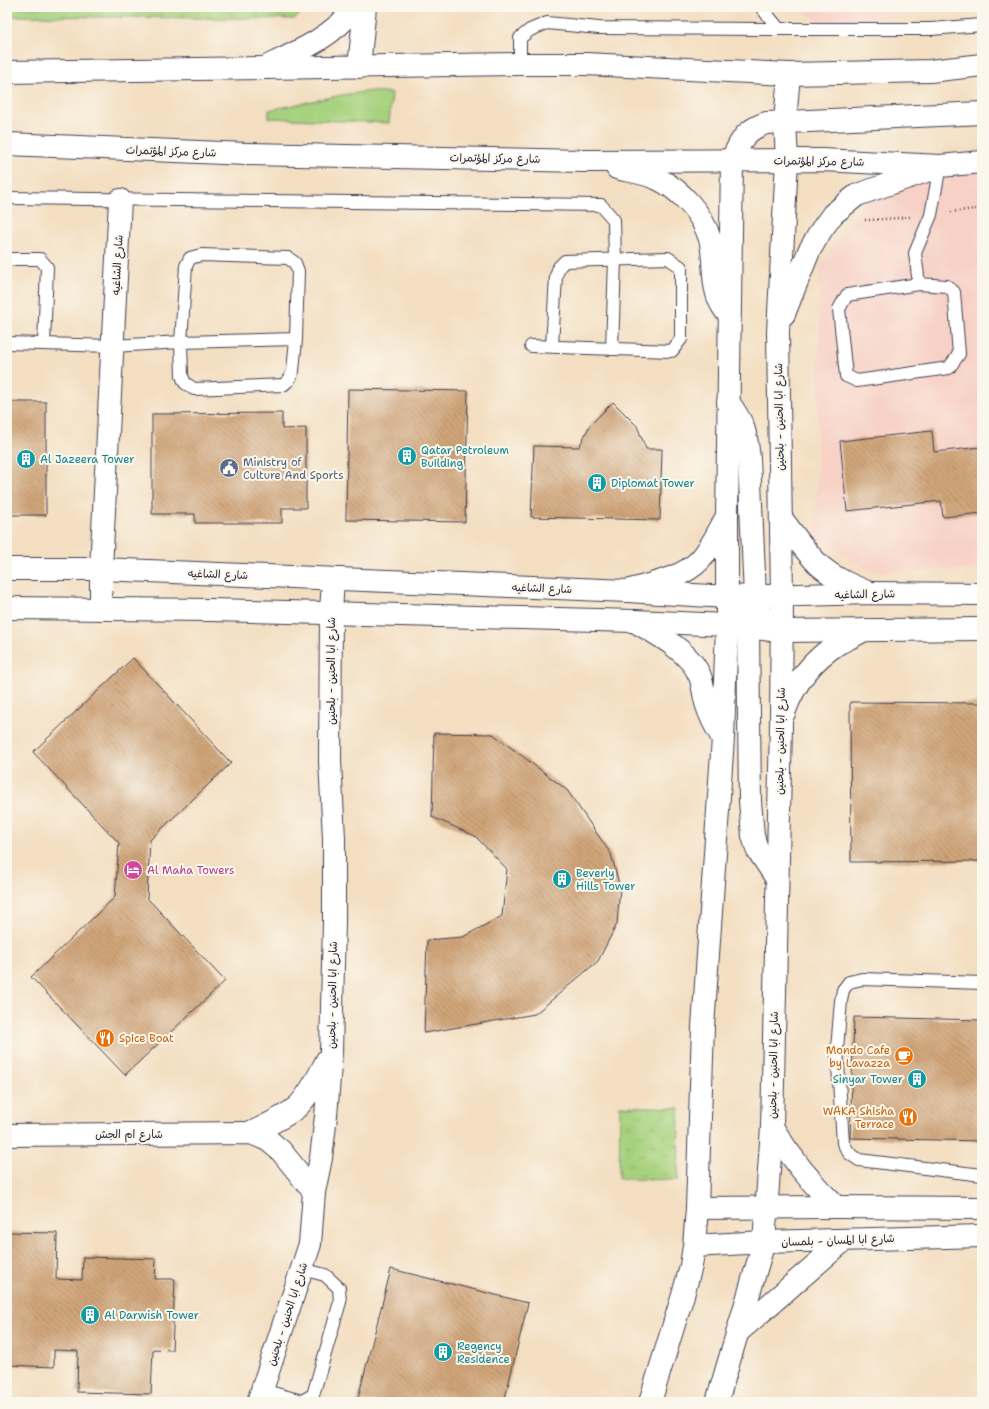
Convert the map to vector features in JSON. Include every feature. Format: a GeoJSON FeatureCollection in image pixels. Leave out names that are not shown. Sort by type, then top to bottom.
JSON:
{"type":"FeatureCollection","features":[{"type":"Feature","properties":{"kind":"street"},"geometry":{"type":"LineString","coordinates":[[262,68],[302,50],[326,36],[356,7]]}},
{"type":"Feature","properties":{"kind":"street"},"geometry":{"type":"LineString","coordinates":[[359,67],[365,7]]}},
{"type":"Feature","properties":{"kind":"street"},"geometry":{"type":"LineString","coordinates":[[7,72],[586,64],[789,74],[930,71],[982,65]]}},
{"type":"Feature","properties":{"kind":"street","name":"شارع ابا الحنين - بلحنين"},"geometry":{"type":"LineString","coordinates":[[717,1402],[764,1242],[772,1127],[781,724],[782,596],[778,332],[787,160],[785,122],[789,74]]}},
{"type":"Feature","properties":{"kind":"street"},"geometry":{"type":"LineString","coordinates":[[777,879],[757,849],[753,836],[738,626],[728,597],[728,402],[732,159],[745,135],[754,128],[766,124],[982,113]]}},
{"type":"Feature","properties":{"kind":"street","name":"شارع مركز المؤتمرات"},"geometry":{"type":"LineString","coordinates":[[7,144],[247,154],[584,160],[822,160],[940,166],[982,162]]}},
{"type":"Feature","properties":{"kind":"street"},"geometry":{"type":"LineString","coordinates":[[584,160],[655,178],[669,186],[686,200],[699,217],[710,238],[717,295],[723,307],[730,316]]}},
{"type":"Feature","properties":{"kind":"street"},"geometry":{"type":"LineString","coordinates":[[778,332],[809,252],[822,229],[833,214],[857,195],[940,166]]}},
{"type":"Feature","properties":{"kind":"street","name":"شارع الشاغيه"},"geometry":{"type":"LineString","coordinates":[[102,609],[101,569],[120,200]]}},
{"type":"Feature","properties":{"kind":"street"},"geometry":{"type":"LineString","coordinates":[[728,402],[739,416],[747,435],[750,458],[755,597],[759,610],[766,621],[781,631]]}},
{"type":"Feature","properties":{"kind":"street"},"geometry":{"type":"LineString","coordinates":[[627,591],[675,576],[692,567],[701,559],[709,548],[727,517]]}},
{"type":"Feature","properties":{"kind":"street"},"geometry":{"type":"LineString","coordinates":[[781,518],[806,551],[819,565],[835,577],[870,593]]}},
{"type":"Feature","properties":{"kind":"street","name":"شارع الشاغيه"},"geometry":{"type":"LineString","coordinates":[[7,569],[101,569],[627,591],[728,597],[870,593],[982,594]]}},
{"type":"Feature","properties":{"kind":"street","name":"شارع ابا الحنين - بلحنين"},"geometry":{"type":"LineString","coordinates":[[260,1396],[310,1244],[314,1192],[321,1158],[331,1054],[334,920],[334,838],[330,761],[331,613],[333,579]]}},
{"type":"Feature","properties":{"kind":"street"},"geometry":{"type":"LineString","coordinates":[[7,608],[331,613],[634,621],[738,626],[781,631],[982,629]]}},
{"type":"Feature","properties":{"kind":"street"},"geometry":{"type":"LineString","coordinates":[[634,621],[664,638],[693,664],[701,678],[711,720],[723,738]]}},
{"type":"Feature","properties":{"kind":"street"},"geometry":{"type":"LineString","coordinates":[[650,1402],[683,1295],[691,1266],[694,1246],[697,1208],[703,1027],[723,738],[738,626]]}},
{"type":"Feature","properties":{"kind":"street"},"geometry":{"type":"LineString","coordinates":[[781,724],[789,699],[802,677],[819,658],[829,650],[864,630]]}},
{"type":"Feature","properties":{"kind":"street","name":"شارع ام الجش"},"geometry":{"type":"LineString","coordinates":[[251,1133],[280,1119],[298,1106],[313,1086],[331,1054]]}},
{"type":"Feature","properties":{"kind":"street"},"geometry":{"type":"LineString","coordinates":[[772,1127],[782,1144],[803,1172],[836,1207]]}},
{"type":"Feature","properties":{"kind":"street","name":"شارع ام الجش"},"geometry":{"type":"LineString","coordinates":[[7,1135],[251,1133],[268,1140],[281,1151],[314,1192]]}},
{"type":"Feature","properties":{"kind":"street"},"geometry":{"type":"LineString","coordinates":[[697,1208],[982,1208]]}},
{"type":"Feature","properties":{"kind":"street","name":"شارع ابا المسان - بلمسان"},"geometry":{"type":"LineString","coordinates":[[694,1246],[764,1242],[982,1236]]}},
{"type":"Feature","properties":{"kind":"street"},"geometry":{"type":"LineString","coordinates":[[738,1332],[843,1241]]}},
{"type":"Feature","properties":{"kind":"lane"},"geometry":{"type":"LineString","coordinates":[[760,7],[779,28]]}},
{"type":"Feature","properties":{"kind":"lane"},"geometry":{"type":"LineString","coordinates":[[760,7],[765,29]]}},
{"type":"Feature","properties":{"kind":"lane"},"geometry":{"type":"LineString","coordinates":[[520,64],[520,38],[530,30],[547,23],[599,28],[765,29],[932,29],[982,25]]}},
{"type":"Feature","properties":{"kind":"lane"},"geometry":{"type":"LineString","coordinates":[[919,284],[915,253],[931,215],[940,166]]}},
{"type":"Feature","properties":{"kind":"lane"},"geometry":{"type":"LineString","coordinates":[[7,198],[601,206],[614,220],[612,349]]}},
{"type":"Feature","properties":{"kind":"lane"},"geometry":{"type":"LineString","coordinates":[[201,255],[288,258],[295,263],[298,271],[294,371],[290,380],[283,385],[194,389],[185,383],[182,376],[181,342],[186,266],[190,258],[201,255]]}},
{"type":"Feature","properties":{"kind":"lane"},"geometry":{"type":"LineString","coordinates":[[531,346],[672,351],[681,339],[681,268],[668,258],[565,261],[559,267],[556,276],[552,346]]}},
{"type":"Feature","properties":{"kind":"lane"},"geometry":{"type":"LineString","coordinates":[[7,259],[40,259],[46,267],[44,344]]}},
{"type":"Feature","properties":{"kind":"lane"},"geometry":{"type":"LineString","coordinates":[[919,284],[947,286],[954,292],[959,354],[949,368],[857,381],[846,376],[839,309],[847,295],[919,284]]}},
{"type":"Feature","properties":{"kind":"lane"},"geometry":{"type":"LineString","coordinates":[[7,343],[113,346],[181,342],[296,339]]}},
{"type":"Feature","properties":{"kind":"lane"},"geometry":{"type":"LineString","coordinates":[[982,983],[862,979],[849,982],[844,990],[841,1001],[837,1049],[843,1143],[849,1153],[859,1160],[982,1175]]}},
{"type":"Feature","properties":{"kind":"lane"},"geometry":{"type":"LineString","coordinates":[[260,1396],[302,1401],[313,1395],[340,1302],[339,1288],[325,1275],[302,1269]]}},
{"type":"Feature","properties":{"kind":"path"},"geometry":{"type":"LineString","coordinates":[[833,214],[871,220],[931,215],[982,208]]}},
{"type":"Feature","properties":{"kind":"shaded area"},"geometry":{"type":"Polygon","coordinates":[[[803,7],[953,7],[820,25],[803,7]]]}},
{"type":"Feature","properties":{"kind":"shaded area"},"geometry":{"type":"Polygon","coordinates":[[[982,170],[982,569],[874,572],[816,538],[820,267],[868,197],[945,174],[982,170]]]}},
{"type":"Feature","properties":{"kind":"green space"},"geometry":{"type":"Polygon","coordinates":[[[7,7],[309,7],[294,19],[7,16],[7,7]]]}},
{"type":"Feature","properties":{"kind":"green space"},"geometry":{"type":"Polygon","coordinates":[[[372,91],[392,93],[389,123],[269,118],[269,110],[342,95],[372,91]]]}},
{"type":"Feature","properties":{"kind":"green space"},"geometry":{"type":"Polygon","coordinates":[[[620,1106],[679,1108],[678,1180],[619,1179],[620,1106]]]}},
{"type":"Feature","properties":{"kind":"building","name":"Qatar Petroleum Building"},"geometry":{"type":"Polygon","coordinates":[[[348,389],[468,391],[465,522],[346,520],[348,389]]]}},
{"type":"Feature","properties":{"kind":"building","name":"Al Jazeera Tower"},"geometry":{"type":"Polygon","coordinates":[[[7,402],[46,402],[46,515],[7,515],[7,402]]]}},
{"type":"Feature","properties":{"kind":"building","name":"Diplomat Tower"},"geometry":{"type":"Polygon","coordinates":[[[613,402],[637,426],[646,449],[662,449],[660,520],[531,517],[534,446],[579,447],[590,425],[613,402]]]}},
{"type":"Feature","properties":{"kind":"building","name":"Ministry of Culture And Sports"},"geometry":{"type":"Polygon","coordinates":[[[282,413],[282,429],[306,428],[306,508],[282,508],[282,523],[195,523],[195,514],[152,514],[152,414],[282,413]]]}},
{"type":"Feature","properties":{"kind":"building"},"geometry":{"type":"Polygon","coordinates":[[[932,431],[934,452],[982,447],[982,513],[943,517],[941,501],[847,511],[840,441],[932,431]]]}},
{"type":"Feature","properties":{"kind":"building","name":"Al Maha Towers"},"geometry":{"type":"Polygon","coordinates":[[[133,658],[231,763],[150,840],[147,898],[225,981],[125,1075],[31,977],[115,897],[119,843],[33,752],[133,658]]]}},
{"type":"Feature","properties":{"kind":"building"},"geometry":{"type":"Polygon","coordinates":[[[850,702],[982,703],[982,861],[851,862],[850,702]]]}},
{"type":"Feature","properties":{"kind":"building","name":"Beverly Hills Tower"},"geometry":{"type":"Polygon","coordinates":[[[434,733],[493,734],[567,790],[611,854],[620,888],[617,924],[598,961],[535,1014],[424,1033],[427,940],[463,937],[502,916],[507,869],[475,836],[432,817],[434,733]]]}},
{"type":"Feature","properties":{"kind":"building","name":"Sinyar Tower"},"geometry":{"type":"Polygon","coordinates":[[[854,1017],[982,1020],[982,1141],[850,1138],[854,1017]]]}},
{"type":"Feature","properties":{"kind":"building","name":"Al Darwish Tower"},"geometry":{"type":"Polygon","coordinates":[[[7,1232],[57,1233],[56,1279],[82,1280],[83,1257],[156,1259],[155,1279],[175,1279],[172,1350],[153,1349],[151,1394],[77,1392],[78,1351],[54,1350],[54,1367],[7,1365],[7,1232]]]}},
{"type":"Feature","properties":{"kind":"building","name":"Regency Residence"},"geometry":{"type":"Polygon","coordinates":[[[391,1269],[528,1303],[504,1402],[357,1402],[391,1269]]]}},
{"type":"Feature","properties":{"kind":"place","name":"Qatar Petroleum Building"},"geometry":{"type":"Point","coordinates":[407,456]}},
{"type":"Feature","properties":{"kind":"place","name":"Al Jazeera Tower"},"geometry":{"type":"Point","coordinates":[26,459]}},
{"type":"Feature","properties":{"kind":"place","name":"Ministry of Culture And Sports"},"geometry":{"type":"Point","coordinates":[229,468]}},
{"type":"Feature","properties":{"kind":"place","name":"Diplomat Tower"},"geometry":{"type":"Point","coordinates":[597,483]}},
{"type":"Feature","properties":{"kind":"place","name":"Al Maha Towers"},"geometry":{"type":"Point","coordinates":[133,870]}},
{"type":"Feature","properties":{"kind":"place","name":"Beverly Hills Tower"},"geometry":{"type":"Point","coordinates":[562,879]}},
{"type":"Feature","properties":{"kind":"place","name":"Spice Boat"},"geometry":{"type":"Point","coordinates":[105,1038]}},
{"type":"Feature","properties":{"kind":"place","name":"Mondo Cafe by Lavazza"},"geometry":{"type":"Point","coordinates":[904,1056]}},
{"type":"Feature","properties":{"kind":"place","name":"Sinyar Tower"},"geometry":{"type":"Point","coordinates":[917,1079]}},
{"type":"Feature","properties":{"kind":"place","name":"WAKA Shisha Terrace"},"geometry":{"type":"Point","coordinates":[908,1117]}},
{"type":"Feature","properties":{"kind":"place","name":"Al Darwish Tower"},"geometry":{"type":"Point","coordinates":[90,1315]}},
{"type":"Feature","properties":{"kind":"place","name":"Regency Residence"},"geometry":{"type":"Point","coordinates":[443,1352]}}]}
